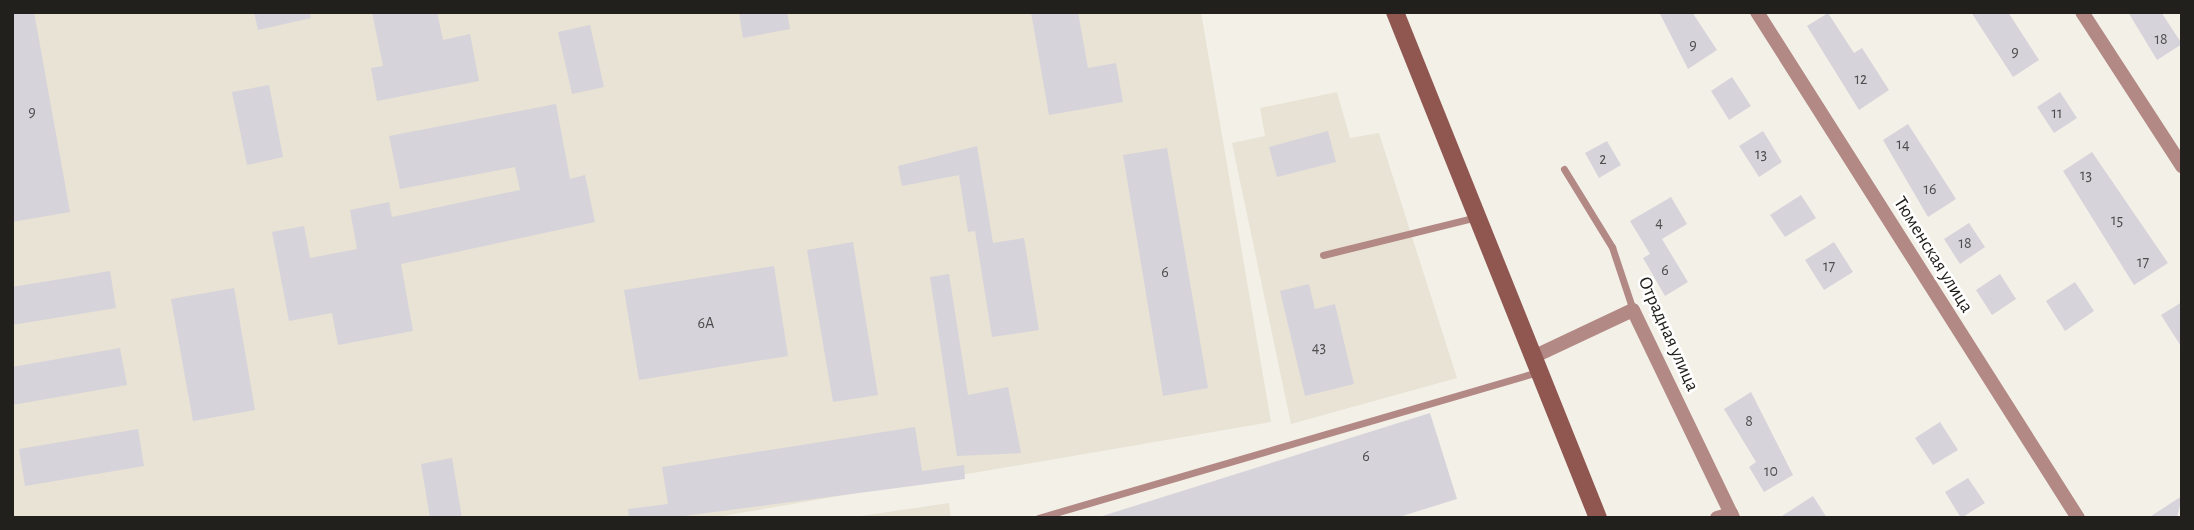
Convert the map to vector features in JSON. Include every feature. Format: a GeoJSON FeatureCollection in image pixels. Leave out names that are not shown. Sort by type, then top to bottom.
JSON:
{"type":"FeatureCollection","features":[{"type":"Feature","properties":{"kind":"main road"},"geometry":{"type":"LineString","coordinates":[[1395,12],[1598,518]]}},
{"type":"Feature","properties":{"kind":"street","name":"Тюменская улица"},"geometry":{"type":"LineString","coordinates":[[1756,12],[2078,518]]}},
{"type":"Feature","properties":{"kind":"street"},"geometry":{"type":"LineString","coordinates":[[2082,12],[2182,166]]}},
{"type":"Feature","properties":{"kind":"street"},"geometry":{"type":"LineString","coordinates":[[1536,364],[1633,310]]}},
{"type":"Feature","properties":{"kind":"street","name":"Отрадная улица"},"geometry":{"type":"LineString","coordinates":[[1633,310],[1727,517]]}},
{"type":"Feature","properties":{"kind":"lane","name":"Отрадная улица"},"geometry":{"type":"LineString","coordinates":[[1564,169],[1612,247],[1633,310]]}},
{"type":"Feature","properties":{"kind":"lane"},"geometry":{"type":"LineString","coordinates":[[1323,255],[1477,217]]}},
{"type":"Feature","properties":{"kind":"lane"},"geometry":{"type":"LineString","coordinates":[[1038,518],[1536,364]]}},
{"type":"Feature","properties":{"kind":"shaded area"},"geometry":{"type":"Polygon","coordinates":[[[12,12],[1201,12],[1271,422],[711,518],[12,518],[12,12]]]}},
{"type":"Feature","properties":{"kind":"shaded area"},"geometry":{"type":"Polygon","coordinates":[[[1337,92],[1350,138],[1379,133],[1457,378],[1291,424],[1232,143],[1265,136],[1260,108],[1337,92]]]}},
{"type":"Feature","properties":{"kind":"shaded area"},"geometry":{"type":"Polygon","coordinates":[[[949,503],[951,518],[847,518],[949,503]]]}},
{"type":"Feature","properties":{"kind":"building"},"geometry":{"type":"Polygon","coordinates":[[[12,12],[34,12],[70,212],[12,222],[12,12]]]}},
{"type":"Feature","properties":{"kind":"building"},"geometry":{"type":"Polygon","coordinates":[[[254,12],[310,12],[311,18],[258,30],[254,12]]]}},
{"type":"Feature","properties":{"kind":"building"},"geometry":{"type":"Polygon","coordinates":[[[372,12],[437,12],[443,40],[470,34],[479,81],[377,101],[371,68],[383,66],[372,12]]]}},
{"type":"Feature","properties":{"kind":"building"},"geometry":{"type":"Polygon","coordinates":[[[739,12],[787,12],[790,29],[743,38],[739,12]]]}},
{"type":"Feature","properties":{"kind":"building"},"geometry":{"type":"Polygon","coordinates":[[[1031,12],[1078,12],[1088,68],[1116,63],[1123,102],[1049,115],[1031,12]]]}},
{"type":"Feature","properties":{"kind":"building"},"geometry":{"type":"Polygon","coordinates":[[[1659,12],[1692,12],[1717,50],[1688,69],[1659,12]]]}},
{"type":"Feature","properties":{"kind":"building"},"geometry":{"type":"Polygon","coordinates":[[[1971,12],[2008,12],[2039,60],[2013,77],[1971,12]]]}},
{"type":"Feature","properties":{"kind":"building"},"geometry":{"type":"Polygon","coordinates":[[[2128,12],[2161,12],[2182,44],[2157,60],[2128,12]]]}},
{"type":"Feature","properties":{"kind":"building"},"geometry":{"type":"Polygon","coordinates":[[[1828,13],[1854,53],[1862,48],[1889,90],[1859,110],[1807,26],[1828,13]]]}},
{"type":"Feature","properties":{"kind":"building"},"geometry":{"type":"Polygon","coordinates":[[[590,25],[604,87],[572,94],[558,32],[590,25]]]}},
{"type":"Feature","properties":{"kind":"building"},"geometry":{"type":"Polygon","coordinates":[[[1732,77],[1751,106],[1729,120],[1711,91],[1732,77]]]}},
{"type":"Feature","properties":{"kind":"building"},"geometry":{"type":"Polygon","coordinates":[[[269,85],[283,157],[247,165],[232,92],[269,85]]]}},
{"type":"Feature","properties":{"kind":"building"},"geometry":{"type":"Polygon","coordinates":[[[2060,92],[2077,118],[2054,133],[2037,107],[2060,92]]]}},
{"type":"Feature","properties":{"kind":"building"},"geometry":{"type":"Polygon","coordinates":[[[556,104],[570,179],[585,175],[595,222],[401,264],[413,331],[338,345],[332,313],[289,321],[272,232],[304,226],[310,258],[357,249],[350,210],[389,202],[392,217],[520,190],[515,167],[400,189],[389,136],[556,104]]]}},
{"type":"Feature","properties":{"kind":"building"},"geometry":{"type":"Polygon","coordinates":[[[1908,124],[1956,199],[1928,217],[1883,140],[1908,124]]]}},
{"type":"Feature","properties":{"kind":"building"},"geometry":{"type":"Polygon","coordinates":[[[1328,131],[1336,162],[1277,177],[1269,147],[1328,131]]]}},
{"type":"Feature","properties":{"kind":"building"},"geometry":{"type":"Polygon","coordinates":[[[1763,131],[1782,162],[1759,177],[1739,146],[1763,131]]]}},
{"type":"Feature","properties":{"kind":"building"},"geometry":{"type":"Polygon","coordinates":[[[1607,141],[1621,165],[1599,178],[1585,153],[1607,141]]]}},
{"type":"Feature","properties":{"kind":"building"},"geometry":{"type":"Polygon","coordinates":[[[977,146],[993,243],[1024,238],[1039,330],[992,337],[975,231],[968,232],[959,175],[902,186],[898,166],[977,146]]]}},
{"type":"Feature","properties":{"kind":"building"},"geometry":{"type":"Polygon","coordinates":[[[1167,148],[1208,388],[1163,396],[1123,155],[1167,148]]]}},
{"type":"Feature","properties":{"kind":"building"},"geometry":{"type":"Polygon","coordinates":[[[2092,152],[2168,263],[2134,285],[2063,171],[2092,152]]]}},
{"type":"Feature","properties":{"kind":"building"},"geometry":{"type":"Polygon","coordinates":[[[1801,195],[1816,218],[1785,237],[1770,215],[1801,195]]]}},
{"type":"Feature","properties":{"kind":"building"},"geometry":{"type":"Polygon","coordinates":[[[1671,197],[1687,224],[1662,239],[1688,282],[1665,296],[1643,258],[1650,254],[1630,221],[1671,197]]]}},
{"type":"Feature","properties":{"kind":"building"},"geometry":{"type":"Polygon","coordinates":[[[1969,223],[1985,247],[1960,264],[1944,239],[1969,223]]]}},
{"type":"Feature","properties":{"kind":"building"},"geometry":{"type":"Polygon","coordinates":[[[853,242],[878,395],[833,402],[807,250],[853,242]]]}},
{"type":"Feature","properties":{"kind":"building"},"geometry":{"type":"Polygon","coordinates":[[[1834,242],[1853,272],[1824,290],[1805,260],[1834,242]]]}},
{"type":"Feature","properties":{"kind":"building"},"geometry":{"type":"Polygon","coordinates":[[[774,266],[788,356],[639,380],[624,290],[774,266]]]}},
{"type":"Feature","properties":{"kind":"building"},"geometry":{"type":"Polygon","coordinates":[[[110,271],[116,308],[12,325],[12,287],[110,271]]]}},
{"type":"Feature","properties":{"kind":"building"},"geometry":{"type":"Polygon","coordinates":[[[949,274],[968,395],[1008,387],[1021,453],[957,456],[930,277],[949,274]]]}},
{"type":"Feature","properties":{"kind":"building"},"geometry":{"type":"Polygon","coordinates":[[[2000,274],[2016,299],[1992,315],[1976,290],[2000,274]]]}},
{"type":"Feature","properties":{"kind":"building"},"geometry":{"type":"Polygon","coordinates":[[[2075,282],[2094,311],[2065,331],[2046,301],[2075,282]]]}},
{"type":"Feature","properties":{"kind":"building"},"geometry":{"type":"Polygon","coordinates":[[[1309,284],[1315,309],[1335,304],[1354,384],[1305,396],[1280,291],[1309,284]]]}},
{"type":"Feature","properties":{"kind":"building"},"geometry":{"type":"Polygon","coordinates":[[[234,288],[255,410],[193,421],[171,299],[234,288]]]}},
{"type":"Feature","properties":{"kind":"building"},"geometry":{"type":"Polygon","coordinates":[[[2182,302],[2182,348],[2161,315],[2182,302]]]}},
{"type":"Feature","properties":{"kind":"building"},"geometry":{"type":"Polygon","coordinates":[[[120,348],[127,385],[12,405],[12,367],[120,348]]]}},
{"type":"Feature","properties":{"kind":"building"},"geometry":{"type":"Polygon","coordinates":[[[1751,392],[1793,475],[1764,492],[1749,467],[1756,462],[1724,409],[1751,392]]]}},
{"type":"Feature","properties":{"kind":"building"},"geometry":{"type":"Polygon","coordinates":[[[1430,413],[1457,499],[1396,518],[1096,518],[1430,413]]]}},
{"type":"Feature","properties":{"kind":"building"},"geometry":{"type":"Polygon","coordinates":[[[1940,422],[1958,450],[1933,465],[1915,438],[1940,422]]]}},
{"type":"Feature","properties":{"kind":"building"},"geometry":{"type":"Polygon","coordinates":[[[915,427],[922,471],[964,465],[965,479],[669,518],[629,518],[628,509],[668,504],[662,467],[915,427]]]}},
{"type":"Feature","properties":{"kind":"building"},"geometry":{"type":"Polygon","coordinates":[[[138,429],[144,466],[25,486],[19,449],[138,429]]]}},
{"type":"Feature","properties":{"kind":"building"},"geometry":{"type":"Polygon","coordinates":[[[452,458],[462,518],[430,518],[421,464],[452,458]]]}},
{"type":"Feature","properties":{"kind":"building"},"geometry":{"type":"Polygon","coordinates":[[[1968,478],[1985,503],[1961,518],[1945,492],[1968,478]]]}},
{"type":"Feature","properties":{"kind":"building"},"geometry":{"type":"Polygon","coordinates":[[[1813,496],[1827,518],[1779,518],[1813,496]]]}},
{"type":"Feature","properties":{"kind":"building"},"geometry":{"type":"Polygon","coordinates":[[[2182,496],[2177,518],[2148,518],[2182,496]]]}}]}
